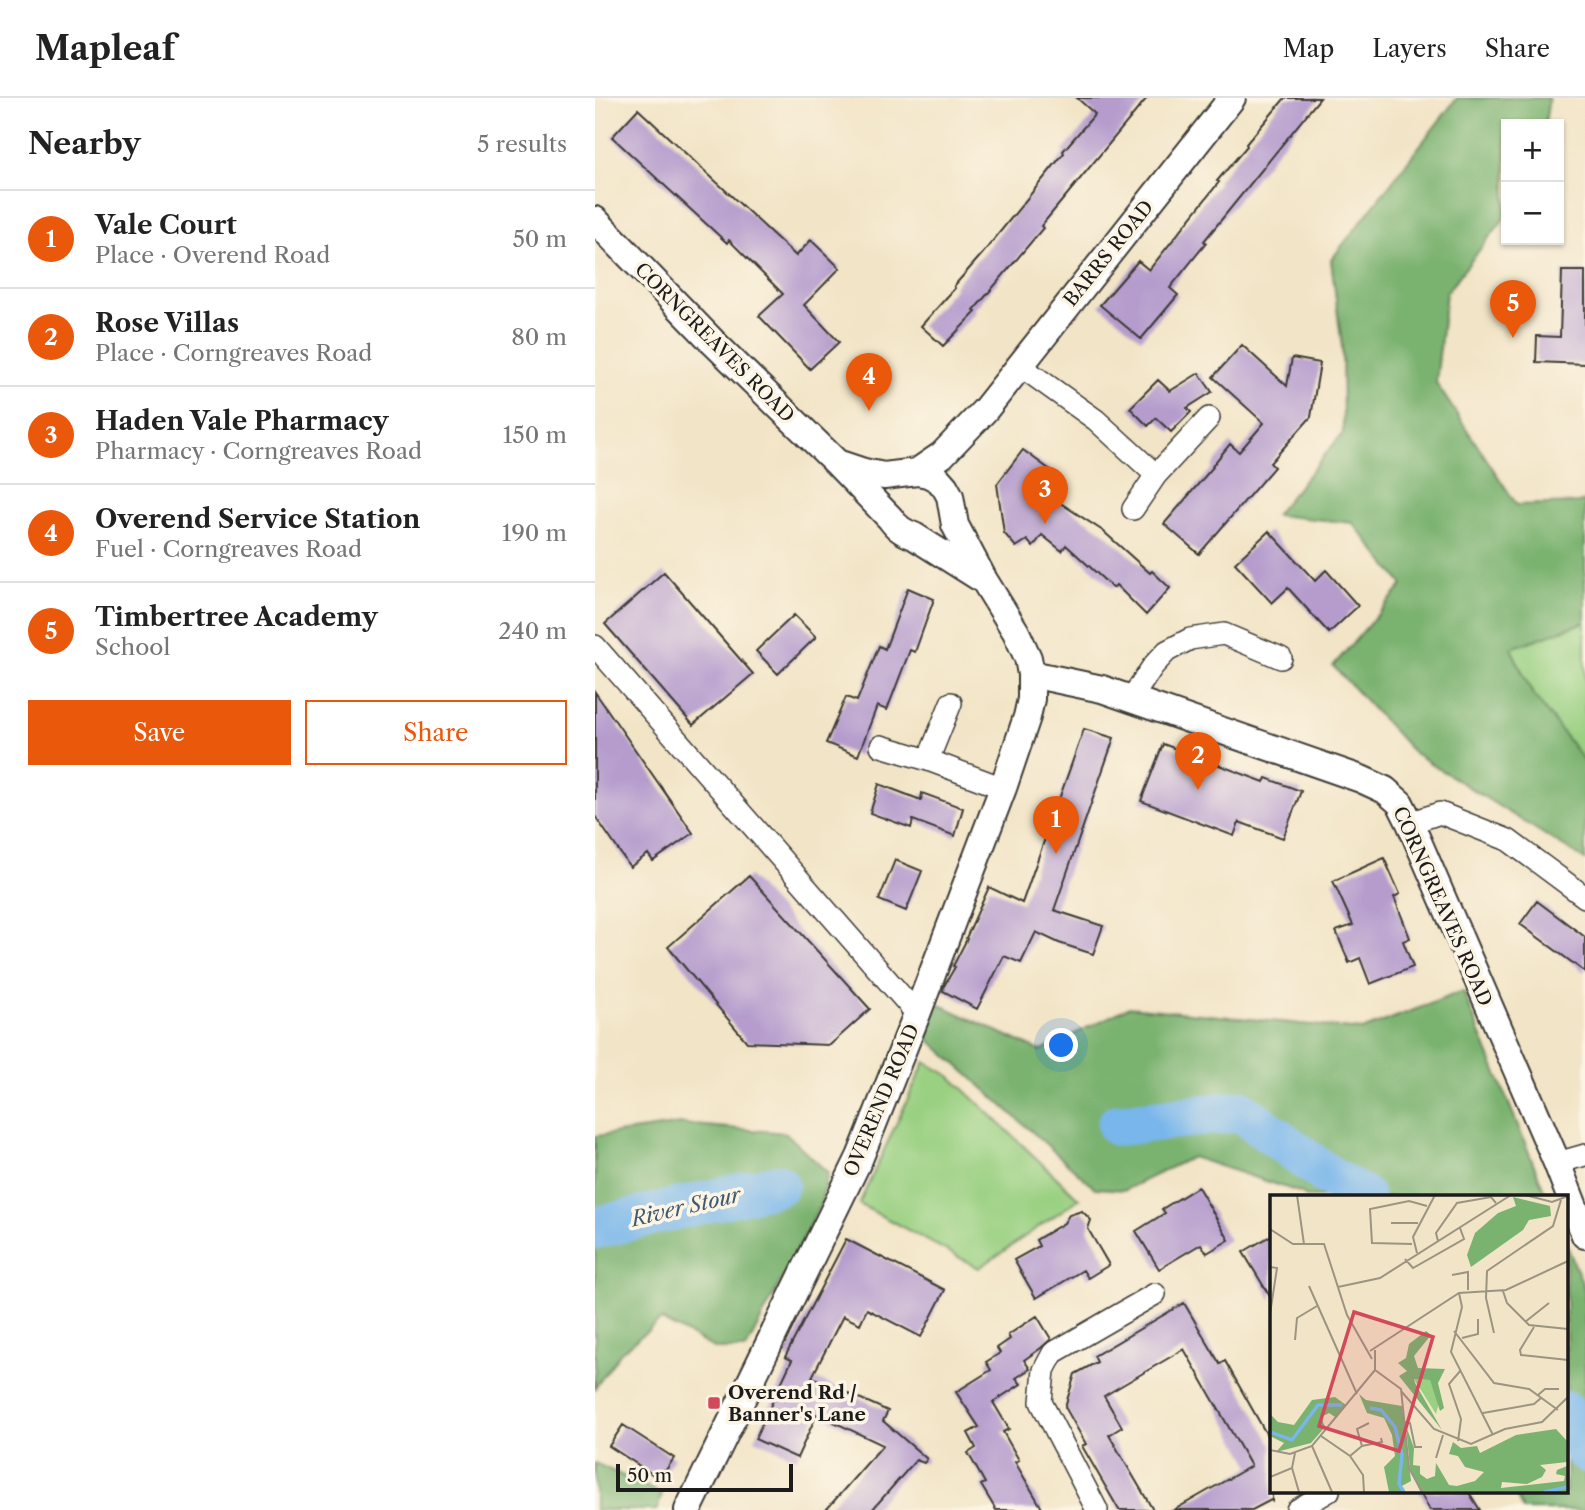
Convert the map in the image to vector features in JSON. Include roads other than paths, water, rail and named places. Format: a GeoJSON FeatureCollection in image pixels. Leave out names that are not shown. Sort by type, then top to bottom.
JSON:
{"type":"FeatureCollection","features":[{"type":"Feature","properties":{"kind":"street","name":"BARRS ROAD"},"geometry":{"type":"LineString","coordinates":[[912,473],[942,456],[985,410],[1232,98]]}},
{"type":"Feature","properties":{"kind":"street","name":"CORNGREAVES ROAD"},"geometry":{"type":"LineString","coordinates":[[595,220],[713,342],[837,463],[896,527],[984,580]]}},
{"type":"Feature","properties":{"kind":"street"},"geometry":{"type":"LineString","coordinates":[[1019,365],[1096,419],[1156,475]]}},
{"type":"Feature","properties":{"kind":"street","name":"BARRS ROAD"},"geometry":{"type":"LineString","coordinates":[[950,502],[951,486],[958,466],[985,410]]}},
{"type":"Feature","properties":{"kind":"street"},"geometry":{"type":"LineString","coordinates":[[1133,509],[1156,475],[1209,418]]}},
{"type":"Feature","properties":{"kind":"street","name":"CORNGREAVES ROAD"},"geometry":{"type":"LineString","coordinates":[[837,463],[884,476],[928,474],[945,486],[955,525],[1016,632],[1028,658],[1031,674],[1102,689],[1361,779],[1385,790],[1399,803],[1557,1163],[1585,1235]]}},
{"type":"Feature","properties":{"kind":"street"},"geometry":{"type":"LineString","coordinates":[[890,518],[887,499],[891,489],[898,481],[912,473]]}},
{"type":"Feature","properties":{"kind":"street"},"geometry":{"type":"LineString","coordinates":[[914,536],[924,536],[942,527],[948,518],[950,502]]}},
{"type":"Feature","properties":{"kind":"street"},"geometry":{"type":"LineString","coordinates":[[1131,699],[1153,666],[1167,651],[1190,639],[1224,634],[1281,658]]}},
{"type":"Feature","properties":{"kind":"street"},"geometry":{"type":"LineString","coordinates":[[595,646],[917,1014]]}},
{"type":"Feature","properties":{"kind":"street","name":"OVEREND ROAD"},"geometry":{"type":"LineString","coordinates":[[688,1510],[860,1157],[1003,788],[1027,717],[1031,699],[1031,674]]}},
{"type":"Feature","properties":{"kind":"street"},"geometry":{"type":"LineString","coordinates":[[928,760],[951,703]]}},
{"type":"Feature","properties":{"kind":"street"},"geometry":{"type":"LineString","coordinates":[[881,746],[1003,788]]}},
{"type":"Feature","properties":{"kind":"street"},"geometry":{"type":"LineString","coordinates":[[1410,823],[1440,813],[1478,827],[1508,840],[1585,897]]}},
{"type":"Feature","properties":{"kind":"street"},"geometry":{"type":"LineString","coordinates":[[1557,1163],[1585,1155]]}},
{"type":"Feature","properties":{"kind":"street"},"geometry":{"type":"LineString","coordinates":[[1097,1510],[1041,1402],[1044,1370],[1052,1353],[1155,1294]]}},
{"type":"Feature","properties":{"kind":"street"},"geometry":{"type":"LineString","coordinates":[[1297,1510],[1327,1492]]}},
{"type":"Feature","properties":{"kind":"waterway","name":"River Stour"},"geometry":{"type":"LineString","coordinates":[[1118,1125],[1241,1111],[1334,1180],[1360,1195]]}},
{"type":"Feature","properties":{"kind":"waterway","name":"River Stour"},"geometry":{"type":"LineString","coordinates":[[595,1228],[778,1185]]}},
{"type":"Feature","properties":{"kind":"waterway","name":"River Stour"},"geometry":{"type":"LineString","coordinates":[[1567,1414],[1585,1452]]}},
{"type":"Feature","properties":{"kind":"place","name":"Timbertree Academy"},"geometry":{"type":"Point","coordinates":[1513,338]}},
{"type":"Feature","properties":{"kind":"place","name":"Overend Service Station"},"geometry":{"type":"Point","coordinates":[869,411]}},
{"type":"Feature","properties":{"kind":"place","name":"Haden Vale Pharmacy"},"geometry":{"type":"Point","coordinates":[1045,524]}},
{"type":"Feature","properties":{"kind":"place","name":"Rose Villas"},"geometry":{"type":"Point","coordinates":[1198,790]}},
{"type":"Feature","properties":{"kind":"place","name":"Vale Court"},"geometry":{"type":"Point","coordinates":[1056,854]}},
{"type":"Feature","properties":{"kind":"place","name":"Overend Rd / Banner's Lane"},"geometry":{"type":"Point","coordinates":[714,1403]}}]}
